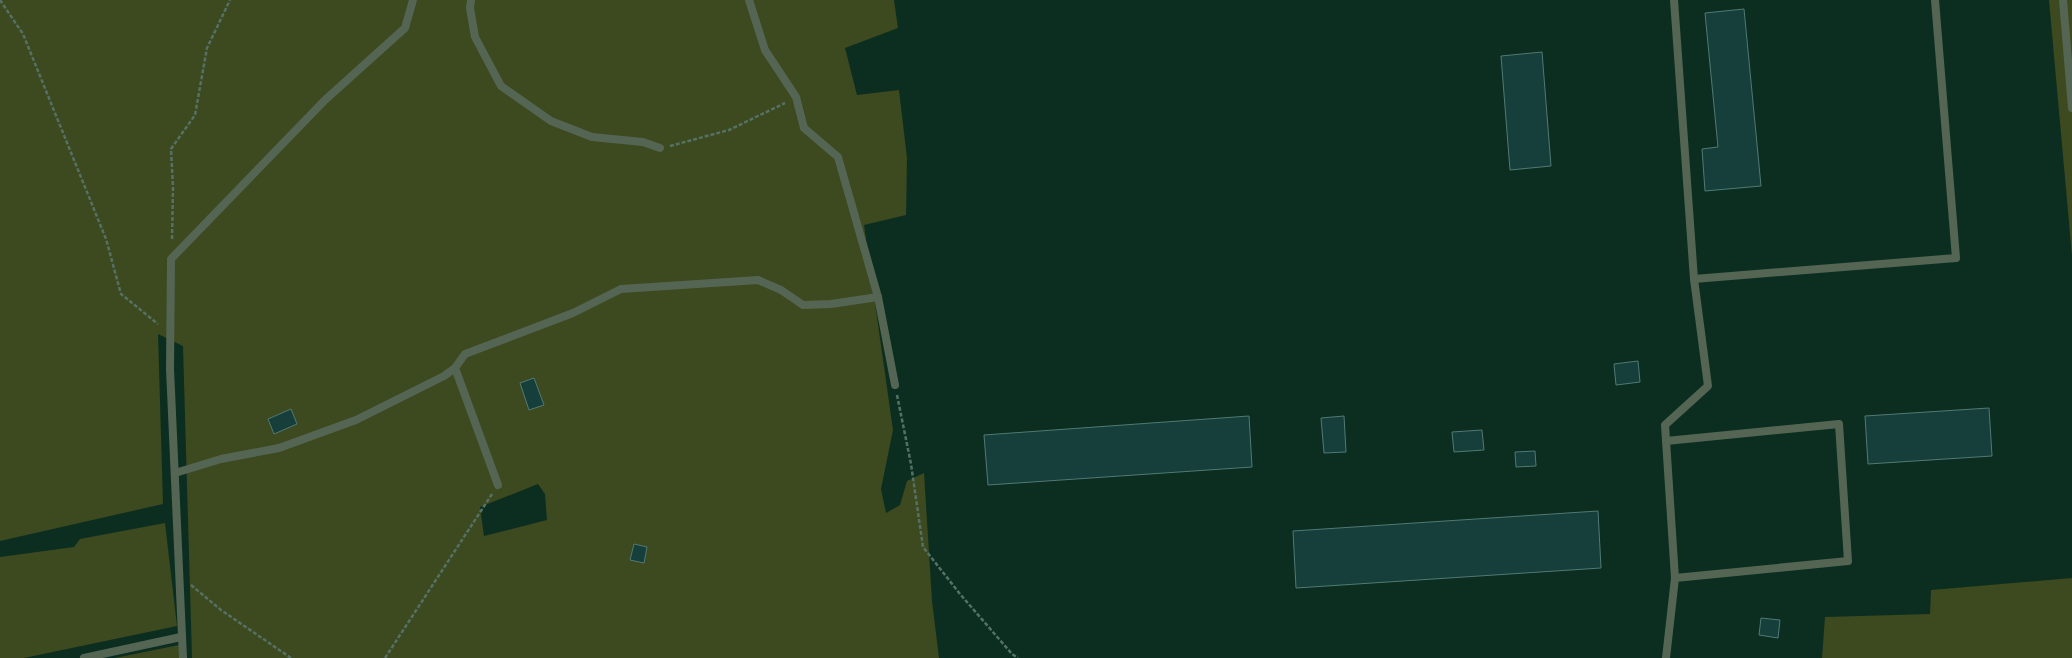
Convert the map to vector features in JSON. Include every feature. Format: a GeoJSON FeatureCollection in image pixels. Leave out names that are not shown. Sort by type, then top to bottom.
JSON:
{"type":"FeatureCollection","features":[{"type":"Feature","properties":{"kind":"lane"},"geometry":{"type":"LineString","coordinates":[[183,658],[178,574],[170,369],[171,259],[326,100],[405,28],[413,0]]}},
{"type":"Feature","properties":{"kind":"lane"},"geometry":{"type":"LineString","coordinates":[[471,0],[470,8],[475,37],[501,86],[551,121],[592,137],[643,142],[660,148]]}},
{"type":"Feature","properties":{"kind":"lane"},"geometry":{"type":"LineString","coordinates":[[748,0],[765,50],[796,97],[804,128],[838,157],[878,297],[895,385]]}},
{"type":"Feature","properties":{"kind":"lane"},"geometry":{"type":"LineString","coordinates":[[1666,658],[1675,578],[1665,425],[1708,386],[1694,279],[1674,0]]}},
{"type":"Feature","properties":{"kind":"lane"},"geometry":{"type":"LineString","coordinates":[[1694,279],[1956,258],[1935,0]]}},
{"type":"Feature","properties":{"kind":"lane"},"geometry":{"type":"LineString","coordinates":[[2063,0],[2072,108]]}},
{"type":"Feature","properties":{"kind":"lane"},"geometry":{"type":"LineString","coordinates":[[175,474],[221,459],[279,448],[356,420],[444,376],[455,368],[465,354],[573,313],[621,289],[758,280],[781,290],[803,305],[831,304],[878,297]]}},
{"type":"Feature","properties":{"kind":"lane"},"geometry":{"type":"LineString","coordinates":[[455,368],[498,485]]}},
{"type":"Feature","properties":{"kind":"lane"},"geometry":{"type":"LineString","coordinates":[[1666,441],[1839,424],[1848,561],[1675,578]]}},
{"type":"Feature","properties":{"kind":"lane"},"geometry":{"type":"LineString","coordinates":[[84,658],[181,637]]}},
{"type":"Feature","properties":{"kind":"path"},"geometry":{"type":"LineString","coordinates":[[0,0],[23,34],[106,239],[121,294],[171,334]]}},
{"type":"Feature","properties":{"kind":"path"},"geometry":{"type":"LineString","coordinates":[[171,259],[173,188],[171,149],[196,115],[207,48],[230,0]]}},
{"type":"Feature","properties":{"kind":"path"},"geometry":{"type":"LineString","coordinates":[[660,148],[729,130],[796,97]]}},
{"type":"Feature","properties":{"kind":"path"},"geometry":{"type":"LineString","coordinates":[[895,385],[911,464],[923,547],[960,594],[1012,654],[1018,658]]}},
{"type":"Feature","properties":{"kind":"path"},"geometry":{"type":"LineString","coordinates":[[385,658],[498,485]]}},
{"type":"Feature","properties":{"kind":"path"},"geometry":{"type":"LineString","coordinates":[[178,574],[221,610],[291,658]]}},
{"type":"Feature","properties":{"kind":"green space"},"geometry":{"type":"Polygon","coordinates":[[[0,0],[894,0],[898,28],[845,48],[857,95],[899,90],[907,158],[906,215],[864,225],[893,430],[881,489],[886,513],[900,505],[907,481],[924,473],[932,601],[939,658],[192,658],[183,346],[158,334],[163,504],[0,541],[0,0]],[[538,484],[480,507],[484,536],[547,520],[545,494],[538,484]]]}},
{"type":"Feature","properties":{"kind":"green space"},"geometry":{"type":"Polygon","coordinates":[[[2049,0],[2072,0],[2072,256],[2049,0]]]}},
{"type":"Feature","properties":{"kind":"green space"},"geometry":{"type":"Polygon","coordinates":[[[165,523],[177,626],[24,658],[0,658],[0,557],[74,547],[80,539],[165,523]]]}},
{"type":"Feature","properties":{"kind":"green space"},"geometry":{"type":"Polygon","coordinates":[[[2072,578],[2072,658],[1822,658],[1825,617],[1930,614],[1931,590],[2072,578]]]}},
{"type":"Feature","properties":{"kind":"green space"},"geometry":{"type":"Polygon","coordinates":[[[179,645],[179,658],[115,658],[179,645]]]}},
{"type":"Feature","properties":{"kind":"building"},"geometry":{"type":"Polygon","coordinates":[[[1744,9],[1761,186],[1705,191],[1702,149],[1718,147],[1705,13],[1744,9]]]}},
{"type":"Feature","properties":{"kind":"building"},"geometry":{"type":"Polygon","coordinates":[[[1542,52],[1551,166],[1510,170],[1501,56],[1542,52]]]}},
{"type":"Feature","properties":{"kind":"building"},"geometry":{"type":"Polygon","coordinates":[[[1638,361],[1640,382],[1616,385],[1614,364],[1638,361]]]}},
{"type":"Feature","properties":{"kind":"building"},"geometry":{"type":"Polygon","coordinates":[[[534,378],[544,405],[529,410],[520,383],[534,378]]]}},
{"type":"Feature","properties":{"kind":"building"},"geometry":{"type":"Polygon","coordinates":[[[1989,408],[1992,456],[1868,464],[1865,416],[1989,408]]]}},
{"type":"Feature","properties":{"kind":"building"},"geometry":{"type":"Polygon","coordinates":[[[291,409],[297,424],[274,434],[268,419],[291,409]]]}},
{"type":"Feature","properties":{"kind":"building"},"geometry":{"type":"Polygon","coordinates":[[[1249,416],[1252,467],[988,485],[984,435],[1249,416]]]}},
{"type":"Feature","properties":{"kind":"building"},"geometry":{"type":"Polygon","coordinates":[[[1344,416],[1346,452],[1324,453],[1321,418],[1344,416]]]}},
{"type":"Feature","properties":{"kind":"building"},"geometry":{"type":"Polygon","coordinates":[[[1482,430],[1484,450],[1454,452],[1452,432],[1482,430]]]}},
{"type":"Feature","properties":{"kind":"building"},"geometry":{"type":"Polygon","coordinates":[[[1535,451],[1536,466],[1516,467],[1515,452],[1535,451]]]}},
{"type":"Feature","properties":{"kind":"building"},"geometry":{"type":"Polygon","coordinates":[[[1598,511],[1601,568],[1296,588],[1293,531],[1598,511]]]}},
{"type":"Feature","properties":{"kind":"building"},"geometry":{"type":"Polygon","coordinates":[[[634,544],[647,547],[644,563],[630,560],[634,544]]]}},
{"type":"Feature","properties":{"kind":"building"},"geometry":{"type":"Polygon","coordinates":[[[1761,618],[1780,620],[1778,638],[1759,635],[1761,618]]]}}]}
